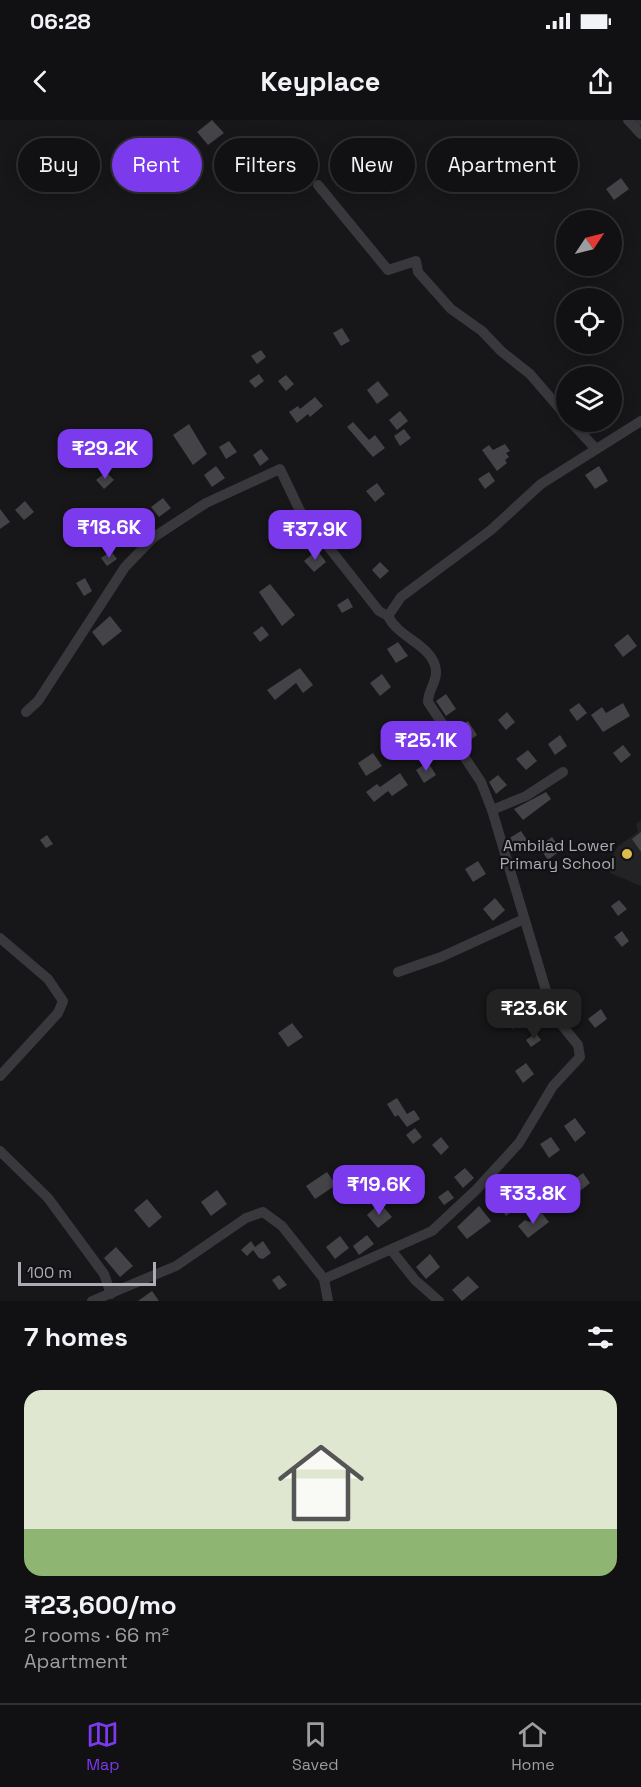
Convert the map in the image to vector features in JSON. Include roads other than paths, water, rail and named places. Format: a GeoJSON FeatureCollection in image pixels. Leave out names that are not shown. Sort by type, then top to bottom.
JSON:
{"type":"FeatureCollection","features":[{"type":"Feature","properties":{"kind":"street"},"geometry":{"type":"LineString","coordinates":[[628,120],[641,134]]}},
{"type":"Feature","properties":{"kind":"street"},"geometry":{"type":"LineString","coordinates":[[318,185],[388,270],[416,261],[418,272],[451,309],[482,331],[501,351],[530,374],[556,404]]}},
{"type":"Feature","properties":{"kind":"street"},"geometry":{"type":"LineString","coordinates":[[388,616],[401,597],[491,530],[541,484],[641,421]]}},
{"type":"Feature","properties":{"kind":"street"},"geometry":{"type":"LineString","coordinates":[[580,432],[595,448]]}},
{"type":"Feature","properties":{"kind":"street"},"geometry":{"type":"LineString","coordinates":[[26,712],[38,701],[125,567],[154,537],[206,503],[280,469],[300,511],[379,611],[388,616],[394,628],[425,649],[434,661],[437,673],[428,692],[428,702],[481,782],[492,810],[553,1014],[578,1045],[580,1057],[553,1086],[519,1143],[476,1190],[432,1231],[392,1251],[324,1279]]}},
{"type":"Feature","properties":{"kind":"street"},"geometry":{"type":"LineString","coordinates":[[492,810],[526,796],[563,772]]}},
{"type":"Feature","properties":{"kind":"street"},"geometry":{"type":"LineString","coordinates":[[398,972],[441,957],[524,919]]}},
{"type":"Feature","properties":{"kind":"street"},"geometry":{"type":"LineString","coordinates":[[0,938],[48,980],[63,1001],[58,1013],[0,1076]]}},
{"type":"Feature","properties":{"kind":"street"},"geometry":{"type":"LineString","coordinates":[[0,1151],[48,1198],[104,1274],[111,1294]]}},
{"type":"Feature","properties":{"kind":"street"},"geometry":{"type":"LineString","coordinates":[[92,1301],[176,1266],[246,1218],[263,1212],[282,1226],[324,1279],[328,1301]]}},
{"type":"Feature","properties":{"kind":"street"},"geometry":{"type":"LineString","coordinates":[[392,1251],[415,1280],[439,1301]]}},
{"type":"Feature","properties":{"kind":"place","name":"Ambilad Lower Primary School"},"geometry":{"type":"Point","coordinates":[627,854]}}]}
